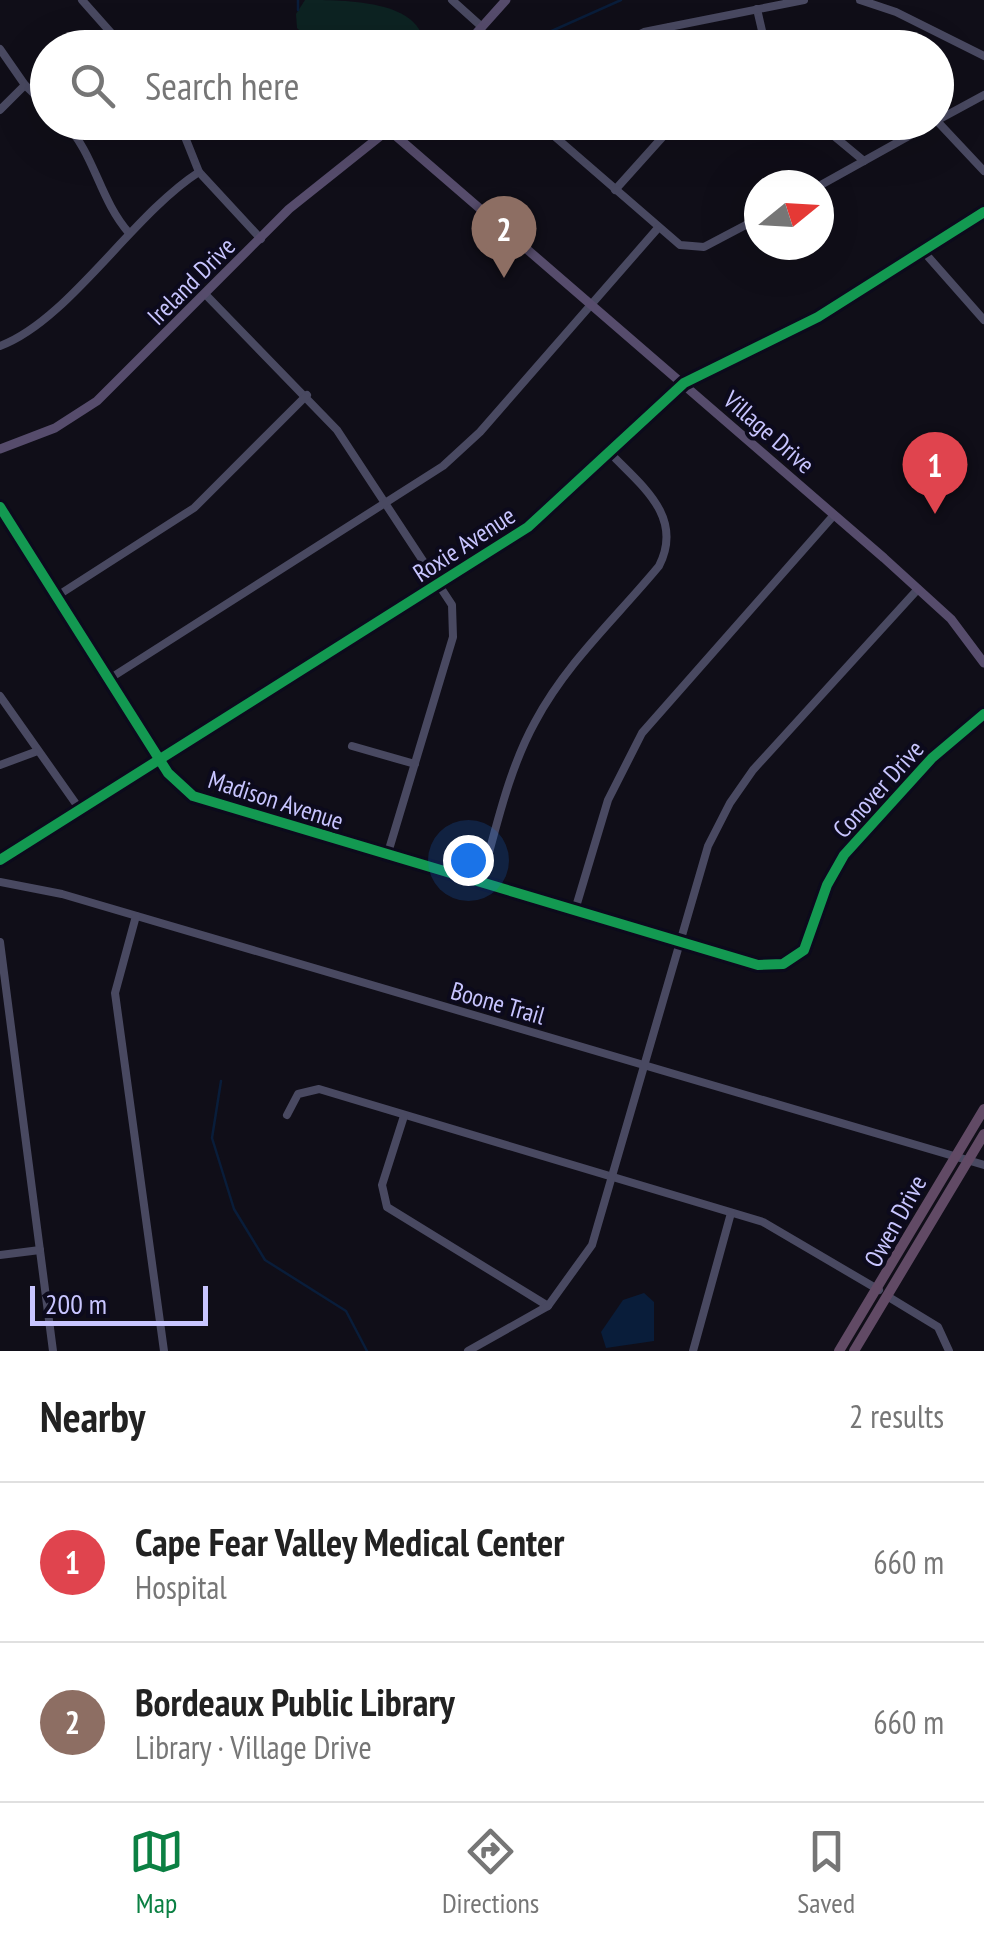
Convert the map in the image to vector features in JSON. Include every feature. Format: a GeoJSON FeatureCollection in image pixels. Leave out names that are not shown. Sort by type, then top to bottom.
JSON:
{"type":"FeatureCollection","features":[{"type":"Feature","properties":{"kind":"highway","name":"Owen Drive"},"geometry":{"type":"LineString","coordinates":[[854,1351],[954,1156],[984,1109]]}},
{"type":"Feature","properties":{"kind":"highway","name":"Owen Drive"},"geometry":{"type":"LineString","coordinates":[[839,1351],[883,1293],[984,1134]]}},
{"type":"Feature","properties":{"kind":"main road"},"geometry":{"type":"LineString","coordinates":[[479,30],[506,0]]}},
{"type":"Feature","properties":{"kind":"main road","name":"Ireland Drive"},"geometry":{"type":"LineString","coordinates":[[0,449],[83,412],[207,296],[302,196],[369,140]]}},
{"type":"Feature","properties":{"kind":"main road","name":"Village Drive"},"geometry":{"type":"LineString","coordinates":[[402,140],[918,589],[952,620],[984,663]]}},
{"type":"Feature","properties":{"kind":"street"},"geometry":{"type":"LineString","coordinates":[[82,0],[109,30]]}},
{"type":"Feature","properties":{"kind":"street"},"geometry":{"type":"LineString","coordinates":[[452,0],[482,27]]}},
{"type":"Feature","properties":{"kind":"street"},"geometry":{"type":"LineString","coordinates":[[657,30],[804,0]]}},
{"type":"Feature","properties":{"kind":"street"},"geometry":{"type":"LineString","coordinates":[[860,0],[932,30]]}},
{"type":"Feature","properties":{"kind":"street"},"geometry":{"type":"LineString","coordinates":[[757,10],[762,30]]}},
{"type":"Feature","properties":{"kind":"street"},"geometry":{"type":"LineString","coordinates":[[954,41],[984,56]]}},
{"type":"Feature","properties":{"kind":"street"},"geometry":{"type":"LineString","coordinates":[[0,48],[30,91]]}},
{"type":"Feature","properties":{"kind":"street"},"geometry":{"type":"LineString","coordinates":[[0,110],[25,86]]}},
{"type":"Feature","properties":{"kind":"street"},"geometry":{"type":"LineString","coordinates":[[954,112],[984,95]]}},
{"type":"Feature","properties":{"kind":"street"},"geometry":{"type":"LineString","coordinates":[[78,140],[86,151],[108,208],[129,232]]}},
{"type":"Feature","properties":{"kind":"street"},"geometry":{"type":"LineString","coordinates":[[186,140],[199,172],[260,239]]}},
{"type":"Feature","properties":{"kind":"street"},"geometry":{"type":"LineString","coordinates":[[558,140],[680,245],[696,248],[744,225]]}},
{"type":"Feature","properties":{"kind":"street"},"geometry":{"type":"LineString","coordinates":[[615,190],[660,140]]}},
{"type":"Feature","properties":{"kind":"street"},"geometry":{"type":"LineString","coordinates":[[839,140],[864,161]]}},
{"type":"Feature","properties":{"kind":"street"},"geometry":{"type":"LineString","coordinates":[[834,178],[903,140]]}},
{"type":"Feature","properties":{"kind":"street"},"geometry":{"type":"LineString","coordinates":[[954,140],[984,171]]}},
{"type":"Feature","properties":{"kind":"street"},"geometry":{"type":"LineString","coordinates":[[0,346],[39,324],[129,232],[199,172]]}},
{"type":"Feature","properties":{"kind":"street","name":"Roxie Avenue"},"geometry":{"type":"LineString","coordinates":[[0,860],[542,516],[684,383],[818,316],[984,212]]}},
{"type":"Feature","properties":{"kind":"street"},"geometry":{"type":"LineString","coordinates":[[109,679],[388,502],[462,449],[658,228]]}},
{"type":"Feature","properties":{"kind":"street"},"geometry":{"type":"LineString","coordinates":[[924,252],[984,320]]}},
{"type":"Feature","properties":{"kind":"street"},"geometry":{"type":"LineString","coordinates":[[207,296],[338,430],[452,605],[455,623],[387,856]]}},
{"type":"Feature","properties":{"kind":"street"},"geometry":{"type":"LineString","coordinates":[[57,596],[194,508],[307,395]]}},
{"type":"Feature","properties":{"kind":"street"},"geometry":{"type":"LineString","coordinates":[[481,882],[520,755],[536,721],[575,661],[653,573],[666,549],[667,530],[660,507],[611,454]]}},
{"type":"Feature","properties":{"kind":"street","name":"Madison Avenue"},"geometry":{"type":"LineString","coordinates":[[0,507],[160,760],[182,788],[204,801],[680,942]]}},
{"type":"Feature","properties":{"kind":"street"},"geometry":{"type":"LineString","coordinates":[[576,910],[608,800],[642,733],[834,516]]}},
{"type":"Feature","properties":{"kind":"street"},"geometry":{"type":"LineString","coordinates":[[468,1351],[548,1306],[592,1245],[708,846],[739,788],[918,589]]}},
{"type":"Feature","properties":{"kind":"street"},"geometry":{"type":"LineString","coordinates":[[0,696],[81,811]]}},
{"type":"Feature","properties":{"kind":"street","name":"Conover Drive"},"geometry":{"type":"LineString","coordinates":[[680,942],[768,967],[798,956],[812,936],[827,886],[844,855],[932,758],[984,714]]}},
{"type":"Feature","properties":{"kind":"street"},"geometry":{"type":"LineString","coordinates":[[352,746],[414,764]]}},
{"type":"Feature","properties":{"kind":"street"},"geometry":{"type":"LineString","coordinates":[[0,765],[36,752]]}},
{"type":"Feature","properties":{"kind":"street","name":"Boone Trail"},"geometry":{"type":"LineString","coordinates":[[0,882],[41,888],[984,1164]]}},
{"type":"Feature","properties":{"kind":"street"},"geometry":{"type":"LineString","coordinates":[[136,916],[116,993],[164,1351]]}},
{"type":"Feature","properties":{"kind":"street"},"geometry":{"type":"LineString","coordinates":[[0,942],[53,1351]]}},
{"type":"Feature","properties":{"kind":"street"},"geometry":{"type":"LineString","coordinates":[[287,1115],[298,1094],[314,1089],[763,1222],[938,1328],[949,1351]]}},
{"type":"Feature","properties":{"kind":"street"},"geometry":{"type":"LineString","coordinates":[[404,1116],[382,1186],[387,1207],[548,1306]]}},
{"type":"Feature","properties":{"kind":"street"},"geometry":{"type":"LineString","coordinates":[[693,1351],[730,1213]]}},
{"type":"Feature","properties":{"kind":"street"},"geometry":{"type":"LineString","coordinates":[[0,1255],[40,1250]]}},
{"type":"Feature","properties":{"kind":"green space"},"geometry":{"type":"Polygon","coordinates":[[[305,0],[360,2],[397,11],[419,30],[299,30],[296,14],[305,0]]]}},
{"type":"Feature","properties":{"kind":"water"},"geometry":{"type":"Polygon","coordinates":[[[644,1293],[654,1302],[654,1341],[606,1348],[601,1332],[623,1300],[644,1293]]]}},
{"type":"Feature","properties":{"kind":"waterway"},"geometry":{"type":"LineString","coordinates":[[298,0],[298,10]]}},
{"type":"Feature","properties":{"kind":"waterway"},"geometry":{"type":"LineString","coordinates":[[554,30],[621,0]]}},
{"type":"Feature","properties":{"kind":"waterway"},"geometry":{"type":"LineString","coordinates":[[221,1081],[212,1138],[234,1209],[265,1260],[346,1311],[367,1351]]}},
{"type":"Feature","properties":{"kind":"cycle path"},"geometry":{"type":"LineString","coordinates":[[0,860],[528,527],[684,383],[818,317],[984,212]]}},
{"type":"Feature","properties":{"kind":"cycle path"},"geometry":{"type":"LineString","coordinates":[[0,507],[168,773],[193,796],[758,965],[783,964],[804,950],[827,885],[844,855],[932,758],[984,714]]}},
{"type":"Feature","properties":{"kind":"place","name":"Bordeaux Public Library"},"geometry":{"type":"Point","coordinates":[504,278]}},
{"type":"Feature","properties":{"kind":"place","name":"Cape Fear Valley Medical Center"},"geometry":{"type":"Point","coordinates":[935,514]}}]}
